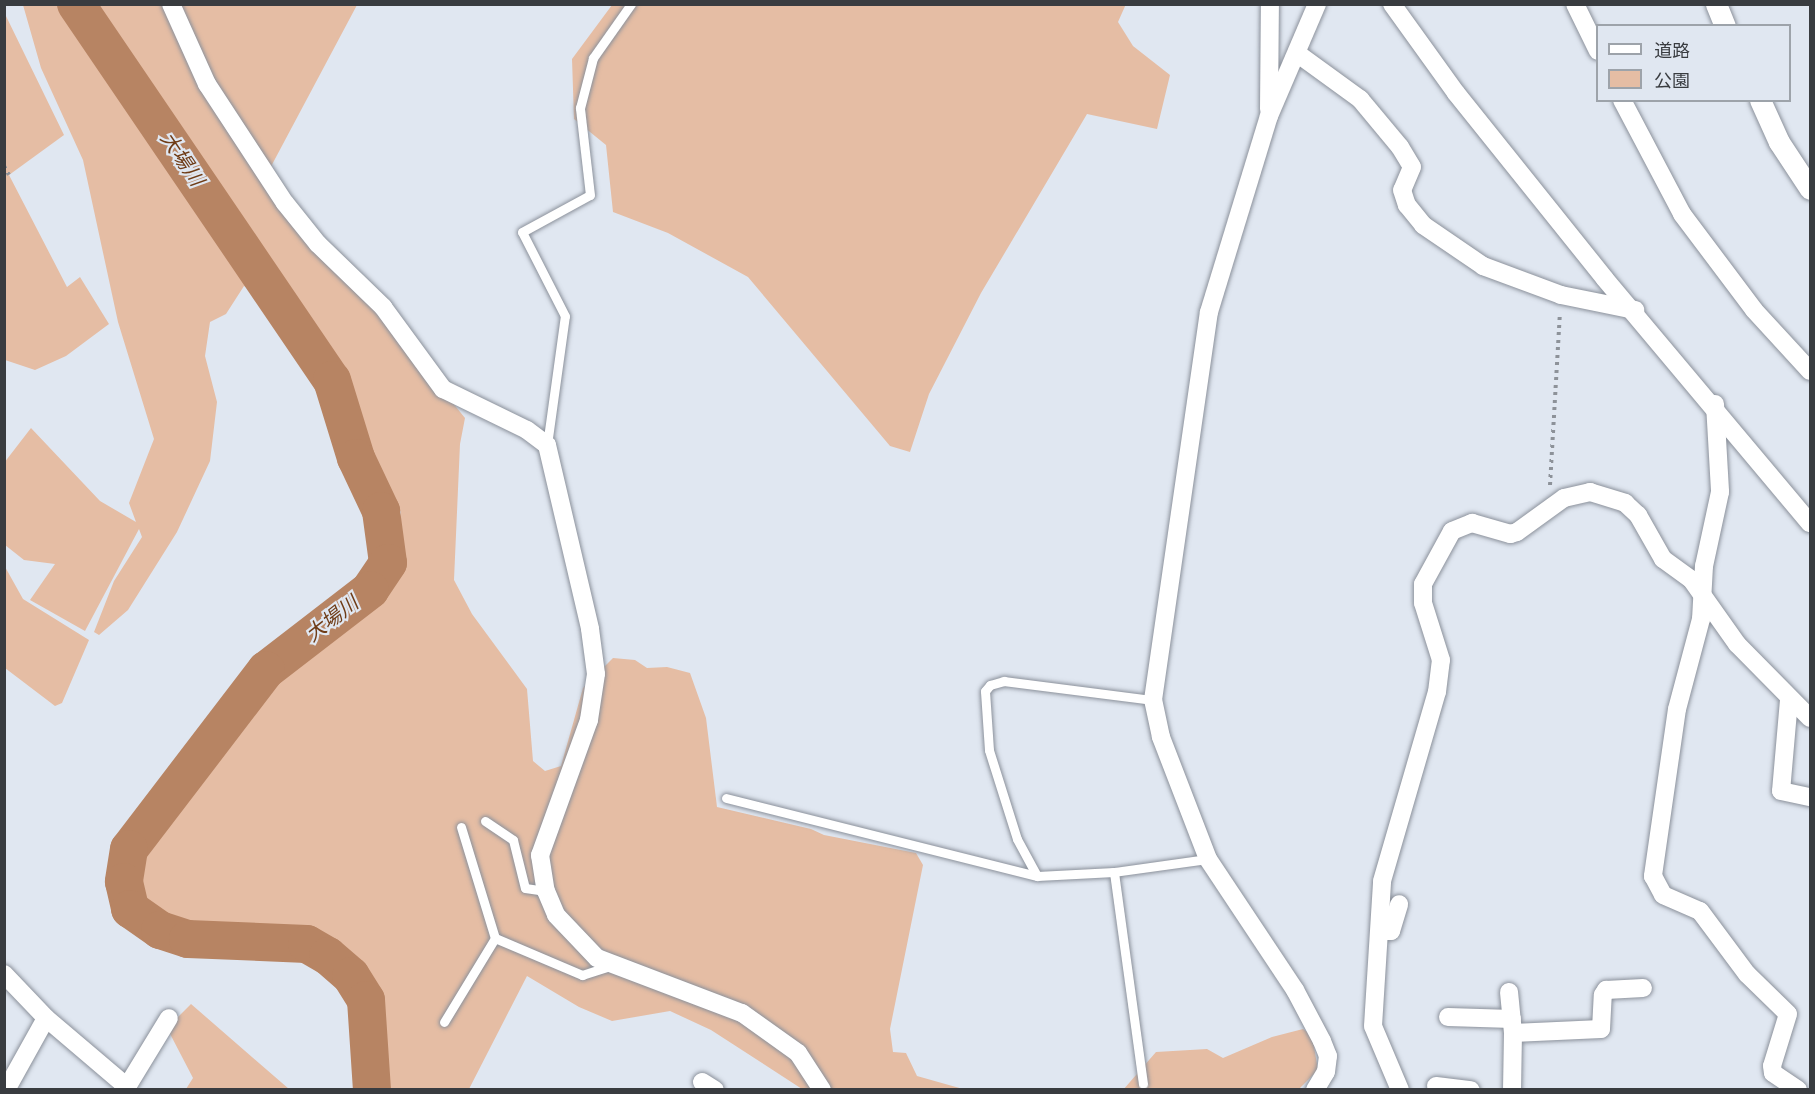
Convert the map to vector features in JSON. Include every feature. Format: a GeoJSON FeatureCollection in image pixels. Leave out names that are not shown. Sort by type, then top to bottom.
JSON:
{"type":"FeatureCollection","features":[{"type":"Feature","properties":{"kind":"street"},"geometry":{"type":"LineString","coordinates":[[171,4],[207,84],[285,203],[318,243],[383,307],[443,389],[527,430],[548,445],[590,629],[596,674],[589,720],[540,855],[546,891],[556,915],[577,940],[597,958],[742,1013],[798,1053],[822,1089]]}},
{"type":"Feature","properties":{"kind":"street"},"geometry":{"type":"LineString","coordinates":[[1269,116],[1270,4]]}},
{"type":"Feature","properties":{"kind":"street"},"geometry":{"type":"LineString","coordinates":[[1315,1089],[1326,1072],[1328,1056],[1322,1041],[1295,990],[1208,859],[1161,737],[1153,700],[1209,312],[1269,116],[1298,54],[1317,4]]}},
{"type":"Feature","properties":{"kind":"street"},"geometry":{"type":"LineString","coordinates":[[1392,4],[1456,93],[1810,523]]}},
{"type":"Feature","properties":{"kind":"street"},"geometry":{"type":"LineString","coordinates":[[1575,4],[1596,47]]}},
{"type":"Feature","properties":{"kind":"street"},"geometry":{"type":"LineString","coordinates":[[1716,4],[1724,24]]}},
{"type":"Feature","properties":{"kind":"street"},"geometry":{"type":"LineString","coordinates":[[1298,54],[1360,99],[1400,147],[1412,167],[1402,190],[1407,205],[1423,225],[1483,266],[1561,295],[1635,310]]}},
{"type":"Feature","properties":{"kind":"street"},"geometry":{"type":"LineString","coordinates":[[1623,102],[1682,214],[1754,310],[1810,370]]}},
{"type":"Feature","properties":{"kind":"street"},"geometry":{"type":"LineString","coordinates":[[1761,102],[1779,142],[1810,189]]}},
{"type":"Feature","properties":{"kind":"street"},"geometry":{"type":"LineString","coordinates":[[1715,405],[1720,492],[1701,591],[1701,619],[1677,709],[1653,876],[1655,886],[1663,895],[1700,911],[1747,974],[1788,1014],[1772,1066],[1773,1073],[1798,1089]]}},
{"type":"Feature","properties":{"kind":"street"},"geometry":{"type":"LineString","coordinates":[[1400,1089],[1373,1026],[1381,931],[1382,881],[1401,823],[1420,739],[1437,692],[1441,660],[1423,603],[1424,584],[1452,531],[1461,525],[1472,523],[1510,534],[1564,498],[1590,492],[1625,503],[1638,515],[1663,559],[1701,591],[1725,629],[1789,700],[1810,718]]}},
{"type":"Feature","properties":{"kind":"street"},"geometry":{"type":"LineString","coordinates":[[1789,700],[1781,791],[1810,796]]}},
{"type":"Feature","properties":{"kind":"street"},"geometry":{"type":"LineString","coordinates":[[1381,931],[1391,931],[1399,904]]}},
{"type":"Feature","properties":{"kind":"street"},"geometry":{"type":"LineString","coordinates":[[4,974],[46,1018],[126,1088],[169,1018]]}},
{"type":"Feature","properties":{"kind":"street"},"geometry":{"type":"LineString","coordinates":[[1448,1017],[1513,1026],[1601,1029],[1603,995],[1606,990],[1643,988]]}},
{"type":"Feature","properties":{"kind":"street"},"geometry":{"type":"LineString","coordinates":[[1509,992],[1513,1026],[1512,1089]]}},
{"type":"Feature","properties":{"kind":"street"},"geometry":{"type":"LineString","coordinates":[[6,1089],[46,1018]]}},
{"type":"Feature","properties":{"kind":"street"},"geometry":{"type":"LineString","coordinates":[[1436,1086],[1471,1089]]}},
{"type":"Feature","properties":{"kind":"lane"},"geometry":{"type":"LineString","coordinates":[[548,445],[565,316],[522,232],[590,195],[580,108],[593,58],[631,4]]}},
{"type":"Feature","properties":{"kind":"lane"},"geometry":{"type":"LineString","coordinates":[[1037,876],[1017,839],[989,750],[986,691],[990,685],[1004,681],[1153,700]]}},
{"type":"Feature","properties":{"kind":"lane"},"geometry":{"type":"LineString","coordinates":[[726,798],[1037,876],[1114,872],[1208,859]]}},
{"type":"Feature","properties":{"kind":"lane"},"geometry":{"type":"LineString","coordinates":[[485,821],[513,840],[525,888],[546,891]]}},
{"type":"Feature","properties":{"kind":"lane"},"geometry":{"type":"LineString","coordinates":[[444,1022],[495,938],[461,827]]}},
{"type":"Feature","properties":{"kind":"lane"},"geometry":{"type":"LineString","coordinates":[[1114,872],[1143,1084]]}},
{"type":"Feature","properties":{"kind":"lane"},"geometry":{"type":"LineString","coordinates":[[495,938],[582,975],[614,964]]}},
{"type":"Feature","properties":{"kind":"path"},"geometry":{"type":"LineString","coordinates":[[4,166],[9,175]]}},
{"type":"Feature","properties":{"kind":"path"},"geometry":{"type":"LineString","coordinates":[[1555,505],[1550,496],[1550,486],[1561,295]]}},
{"type":"Feature","properties":{"kind":"green space"},"geometry":{"type":"Polygon","coordinates":[[[1126,4],[1118,22],[1133,46],[1170,75],[1157,129],[1087,114],[981,293],[929,394],[910,452],[890,446],[748,277],[668,233],[613,212],[606,145],[574,119],[572,59],[612,5],[1126,4]]]}},
{"type":"Feature","properties":{"kind":"green space"},"geometry":{"type":"Polygon","coordinates":[[[23,5],[357,5],[267,174],[465,418],[460,444],[454,580],[472,614],[527,689],[533,761],[545,771],[561,766],[583,688],[613,658],[635,660],[647,668],[667,667],[690,673],[706,718],[717,807],[811,829],[824,835],[916,853],[923,865],[890,1029],[893,1052],[906,1053],[917,1076],[963,1089],[802,1089],[711,1030],[670,1011],[612,1021],[579,1007],[527,976],[469,1089],[378,1089],[373,1017],[358,969],[316,939],[281,941],[194,933],[150,913],[138,889],[138,851],[240,721],[301,659],[388,582],[401,512],[310,360],[263,297],[244,286],[226,314],[210,322],[205,356],[217,402],[210,461],[177,532],[128,610],[99,635],[94,632],[114,581],[142,537],[139,529],[85,631],[30,600],[55,564],[24,560],[5,545],[4,463],[31,428],[100,501],[136,522],[129,503],[154,439],[118,322],[83,160],[41,68],[23,5]]]}},
{"type":"Feature","properties":{"kind":"green space"},"geometry":{"type":"Polygon","coordinates":[[[5,14],[64,135],[9,175],[67,287],[80,277],[109,324],[66,356],[35,370],[5,360],[5,14]]]}},
{"type":"Feature","properties":{"kind":"green space"},"geometry":{"type":"Polygon","coordinates":[[[4,565],[23,599],[89,640],[62,703],[55,706],[5,668],[4,565]]]}},
{"type":"Feature","properties":{"kind":"green space"},"geometry":{"type":"Polygon","coordinates":[[[191,1004],[289,1089],[186,1089],[193,1078],[167,1028],[191,1004]]]}},
{"type":"Feature","properties":{"kind":"green space"},"geometry":{"type":"Polygon","coordinates":[[[1303,1029],[1312,1035],[1318,1070],[1299,1089],[1123,1090],[1156,1052],[1207,1049],[1223,1058],[1272,1037],[1303,1029]]]}},
{"type":"Feature","properties":{"kind":"waterway","name":"大場川"},"geometry":{"type":"LineString","coordinates":[[76,4],[332,380],[356,458],[381,511],[388,563],[370,590],[266,670],[129,849],[124,882],[130,909],[160,930],[188,939],[307,944],[328,956],[351,976],[366,1000],[372,1090]]}}]}
